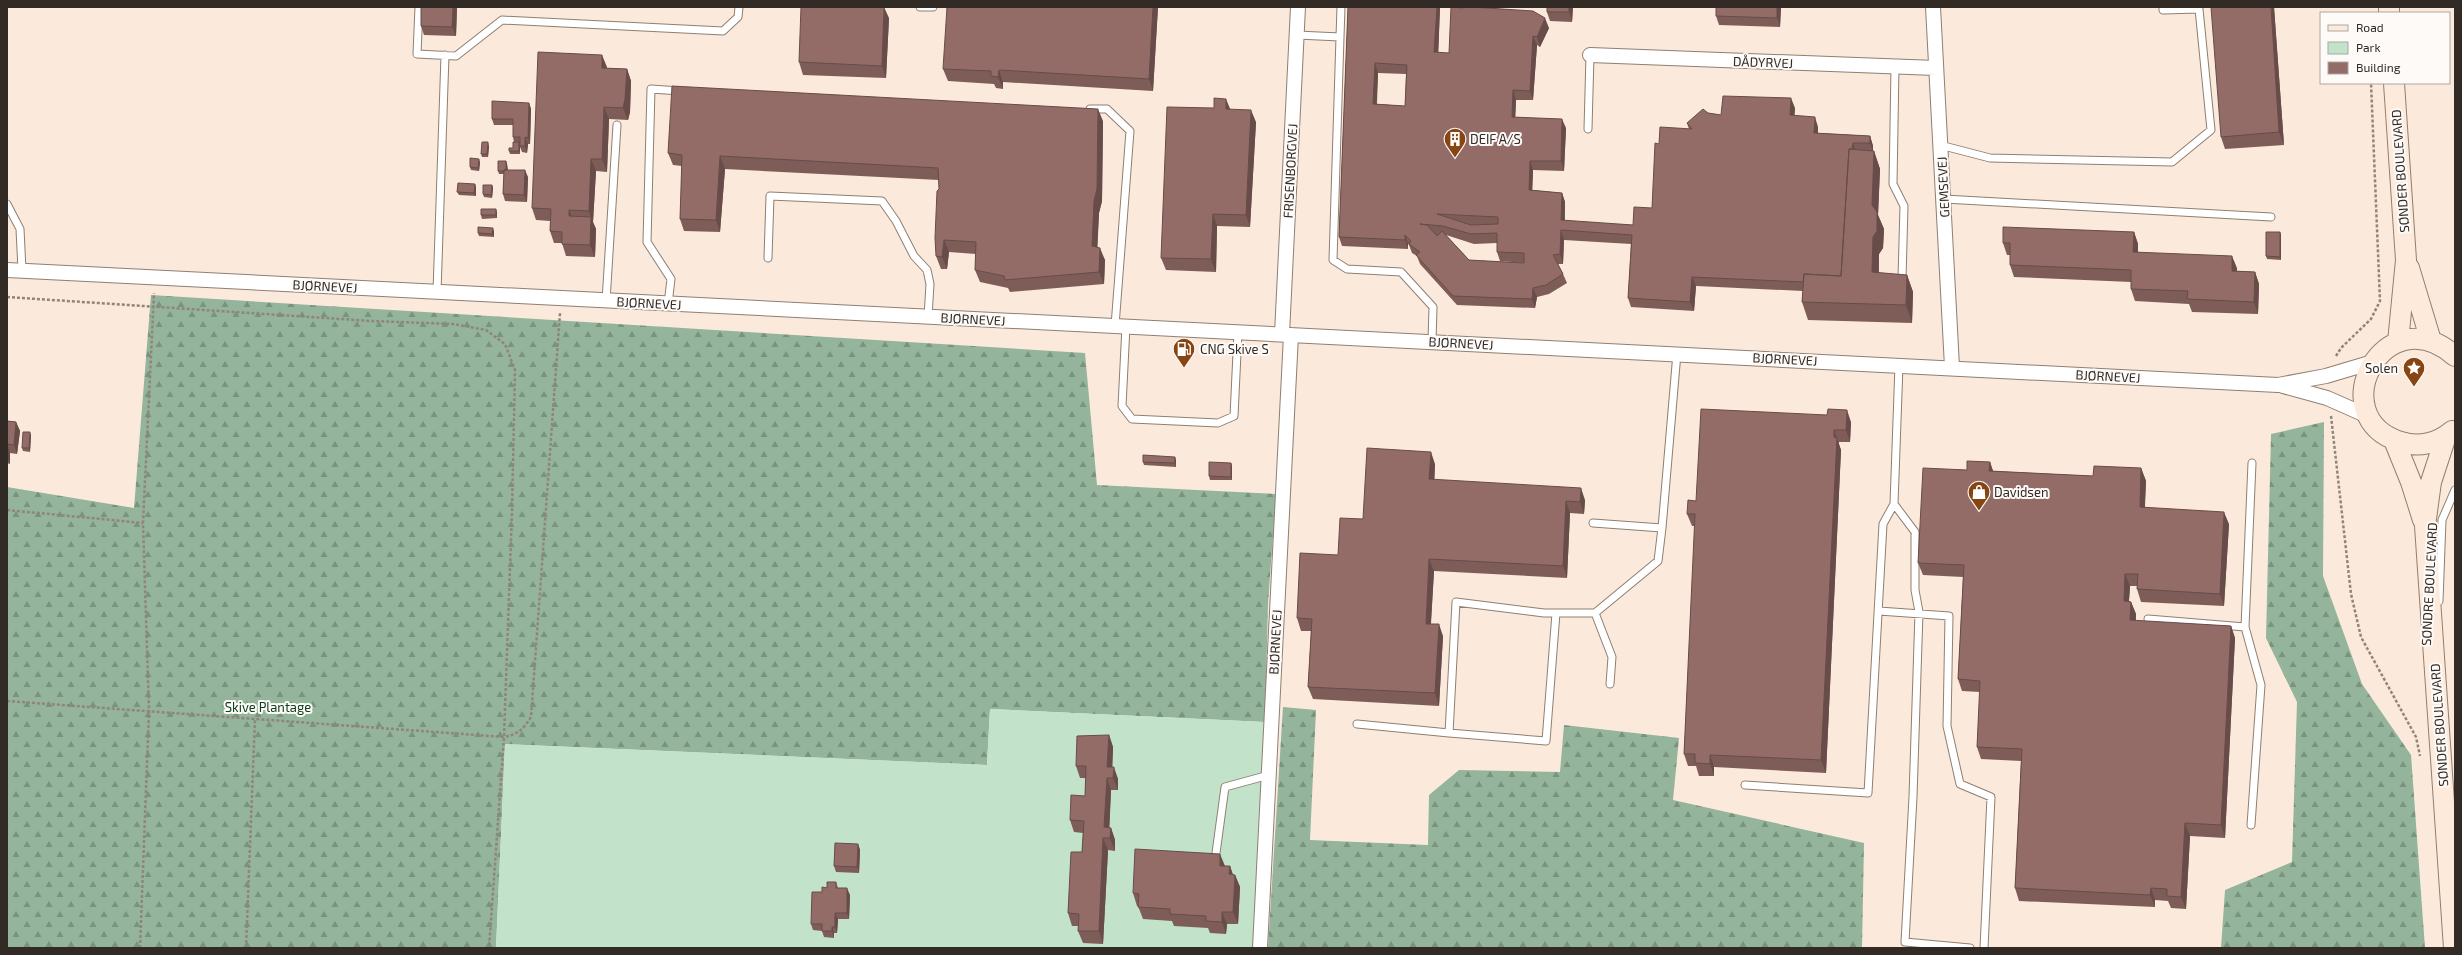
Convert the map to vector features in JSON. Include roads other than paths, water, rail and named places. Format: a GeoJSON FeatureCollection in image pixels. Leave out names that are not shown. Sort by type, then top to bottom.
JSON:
{"type":"FeatureCollection","features":[{"type":"Feature","properties":{"kind":"main road","name":"SØNDER BOULEVARD"},"geometry":{"type":"LineString","coordinates":[[2394,84],[2406,260],[2398,342]]}},
{"type":"Feature","properties":{"kind":"main road","name":"SØNDER BOULEVARD"},"geometry":{"type":"LineString","coordinates":[[2406,260],[2431,341]]}},
{"type":"Feature","properties":{"kind":"main road"},"geometry":{"type":"LineString","coordinates":[[2451,432],[2434,442],[2421,445],[2407,444],[2394,440],[2380,430],[2370,417],[2364,404],[2363,389],[2366,375],[2373,362],[2384,350],[2398,342],[2414,339],[2431,341],[2454,353]]}},
{"type":"Feature","properties":{"kind":"main road","name":"SØNDER BOULEVARD"},"geometry":{"type":"LineString","coordinates":[[2451,432],[2431,482],[2425,526],[2454,948]]}},
{"type":"Feature","properties":{"kind":"main road","name":"SØNDER BOULEVARD"},"geometry":{"type":"LineString","coordinates":[[2394,440],[2411,482],[2425,526]]}},
{"type":"Feature","properties":{"kind":"street","name":"FRISENBORGVEJ"},"geometry":{"type":"LineString","coordinates":[[1287,335],[1298,7]]}},
{"type":"Feature","properties":{"kind":"street","name":"GEMSEVEJ"},"geometry":{"type":"LineString","coordinates":[[1933,7],[1952,367]]}},
{"type":"Feature","properties":{"kind":"street","name":"DÅDYRVEJ"},"geometry":{"type":"LineString","coordinates":[[1590,55],[1936,68]]}},
{"type":"Feature","properties":{"kind":"street","name":"BJØRNEVEJ"},"geometry":{"type":"LineString","coordinates":[[7,270],[561,299],[1677,353],[2278,385],[2329,399],[2370,417]]}},
{"type":"Feature","properties":{"kind":"street","name":"BJØRNEVEJ"},"geometry":{"type":"LineString","coordinates":[[1260,948],[1269,775],[1287,335]]}},
{"type":"Feature","properties":{"kind":"street","name":"BJØRNEVEJ"},"geometry":{"type":"LineString","coordinates":[[2278,385],[2332,374],[2373,362]]}},
{"type":"Feature","properties":{"kind":"lane"},"geometry":{"type":"LineString","coordinates":[[419,7],[417,54],[456,56],[502,20],[723,31],[738,17],[739,7]]}},
{"type":"Feature","properties":{"kind":"lane"},"geometry":{"type":"LineString","coordinates":[[920,7],[933,7]]}},
{"type":"Feature","properties":{"kind":"lane"},"geometry":{"type":"LineString","coordinates":[[1342,7],[1333,260],[1347,269],[1401,272],[1433,307],[1432,341]]}},
{"type":"Feature","properties":{"kind":"lane"},"geometry":{"type":"LineString","coordinates":[[1940,145],[1990,158],[2172,162],[2211,130],[2200,9],[2163,10],[2163,7]]}},
{"type":"Feature","properties":{"kind":"lane"},"geometry":{"type":"LineString","coordinates":[[1297,35],[1340,37]]}},
{"type":"Feature","properties":{"kind":"lane"},"geometry":{"type":"LineString","coordinates":[[437,292],[445,55]]}},
{"type":"Feature","properties":{"kind":"lane"},"geometry":{"type":"LineString","coordinates":[[1588,130],[1590,55]]}},
{"type":"Feature","properties":{"kind":"lane"},"geometry":{"type":"LineString","coordinates":[[1895,67],[1893,184],[1904,206],[1902,278]]}},
{"type":"Feature","properties":{"kind":"lane"},"geometry":{"type":"LineString","coordinates":[[668,304],[671,279],[647,242],[651,89],[690,91]]}},
{"type":"Feature","properties":{"kind":"lane"},"geometry":{"type":"LineString","coordinates":[[1083,108],[1107,109],[1130,131],[1121,326],[1122,406],[1132,419],[1218,423],[1234,416],[1238,332]]}},
{"type":"Feature","properties":{"kind":"lane"},"geometry":{"type":"LineString","coordinates":[[606,301],[617,125]]}},
{"type":"Feature","properties":{"kind":"lane"},"geometry":{"type":"LineString","coordinates":[[768,258],[770,196],[882,201],[896,221],[914,256],[927,270],[930,284],[928,317]]}},
{"type":"Feature","properties":{"kind":"lane"},"geometry":{"type":"LineString","coordinates":[[1944,199],[2271,217]]}},
{"type":"Feature","properties":{"kind":"lane"},"geometry":{"type":"LineString","coordinates":[[7,204],[20,229],[22,270]]}},
{"type":"Feature","properties":{"kind":"lane"},"geometry":{"type":"LineString","coordinates":[[1449,733],[1456,602],[1556,613],[1594,614],[1658,561],[1677,353]]}},
{"type":"Feature","properties":{"kind":"lane"},"geometry":{"type":"LineString","coordinates":[[1745,785],[1868,793],[1884,524],[1894,504],[1899,365]]}},
{"type":"Feature","properties":{"kind":"lane"},"geometry":{"type":"LineString","coordinates":[[2251,825],[2261,685],[2245,627],[2252,464]]}},
{"type":"Feature","properties":{"kind":"lane","name":"SØNDRE BOULEVARD"},"geometry":{"type":"LineString","coordinates":[[2436,682],[2442,520],[2455,490]]}},
{"type":"Feature","properties":{"kind":"lane"},"geometry":{"type":"LineString","coordinates":[[1894,504],[1915,532],[1915,590],[1919,612],[1913,797],[1905,942],[1970,948]]}},
{"type":"Feature","properties":{"kind":"lane"},"geometry":{"type":"LineString","coordinates":[[1593,523],[1662,528]]}},
{"type":"Feature","properties":{"kind":"lane"},"geometry":{"type":"LineString","coordinates":[[1879,611],[1919,612],[1949,616],[1947,726],[1960,784],[1991,797],[1984,948]]}},
{"type":"Feature","properties":{"kind":"lane"},"geometry":{"type":"LineString","coordinates":[[1357,724],[1546,741],[1556,613]]}},
{"type":"Feature","properties":{"kind":"lane"},"geometry":{"type":"LineString","coordinates":[[1594,614],[1612,658],[1610,684]]}},
{"type":"Feature","properties":{"kind":"lane"},"geometry":{"type":"LineString","coordinates":[[2148,619],[2245,627]]}},
{"type":"Feature","properties":{"kind":"lane"},"geometry":{"type":"LineString","coordinates":[[1216,853],[1225,788],[1269,775]]}},
{"type":"Feature","properties":{"kind":"place","name":"DEIF A/S"},"geometry":{"type":"Point","coordinates":[1455,158]}},
{"type":"Feature","properties":{"kind":"place","name":"CNG Skive S"},"geometry":{"type":"Point","coordinates":[1184,368]}},
{"type":"Feature","properties":{"kind":"place","name":"Solen"},"geometry":{"type":"Point","coordinates":[2414,388]}},
{"type":"Feature","properties":{"kind":"place","name":"Davidsen"},"geometry":{"type":"Point","coordinates":[1979,512]}},
{"type":"Feature","properties":{"kind":"park label","name":"Skive Plantage"},"geometry":{"type":"Point","coordinates":[268,707]}}]}
